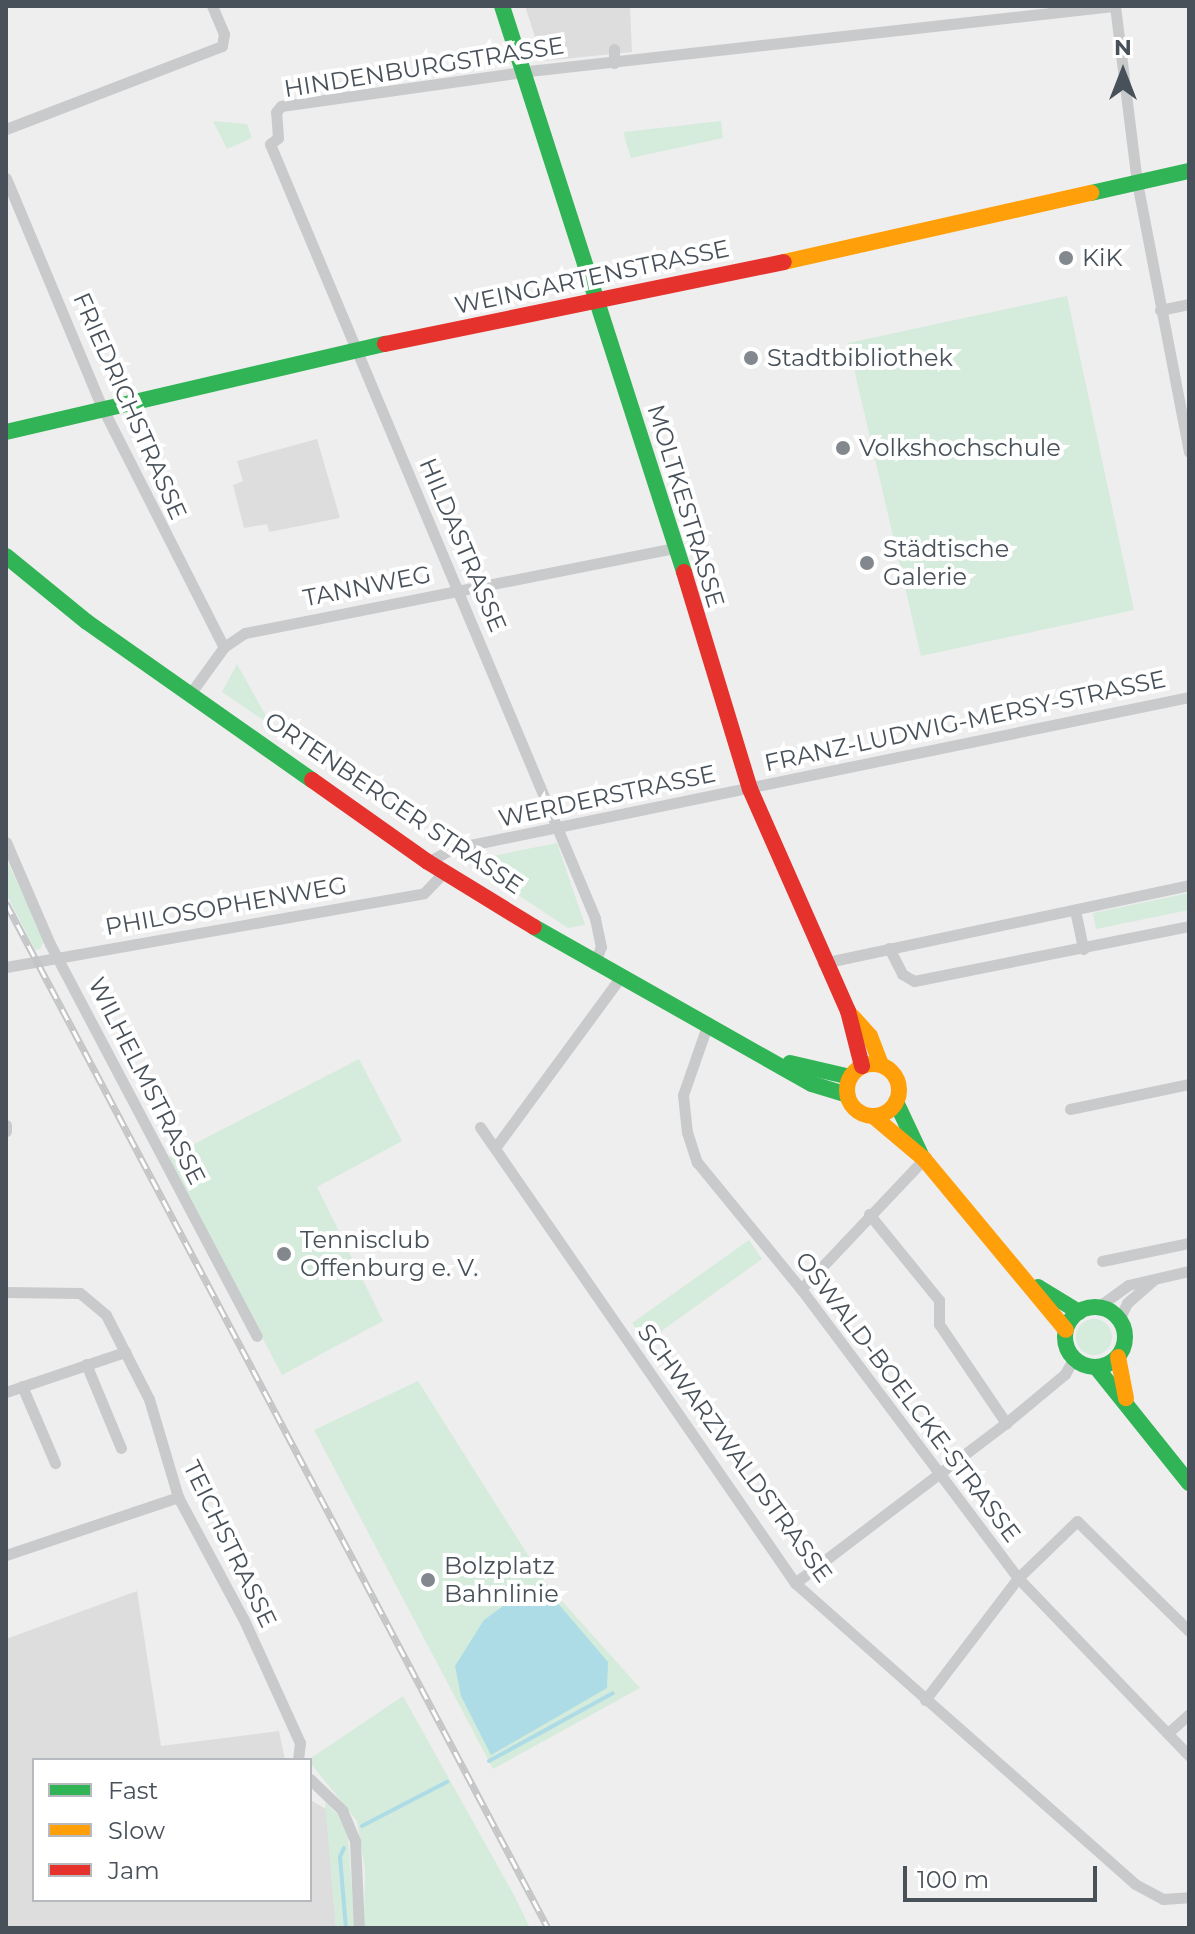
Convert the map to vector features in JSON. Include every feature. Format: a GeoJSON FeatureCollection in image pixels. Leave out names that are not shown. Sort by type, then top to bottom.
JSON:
{"type":"FeatureCollection","features":[{"type":"Feature","properties":{"kind":"street"},"geometry":{"type":"LineString","coordinates":[[6,129],[225,42],[212,6]]}},
{"type":"Feature","properties":{"kind":"street","name":"MOLTKESTRASSE"},"geometry":{"type":"LineString","coordinates":[[502,6],[601,303],[750,789],[823,963],[848,1011],[870,1036],[881,1065]]}},
{"type":"Feature","properties":{"kind":"street"},"geometry":{"type":"LineString","coordinates":[[1114,6],[1137,182],[1160,310],[1187,428],[1189,452]]}},
{"type":"Feature","properties":{"kind":"street","name":"HINDENBURGSTRASSE"},"geometry":{"type":"LineString","coordinates":[[270,144],[278,138],[276,112],[281,106],[524,72],[1114,6]]}},
{"type":"Feature","properties":{"kind":"street"},"geometry":{"type":"LineString","coordinates":[[614,49],[614,63]]}},
{"type":"Feature","properties":{"kind":"street","name":"HILDASTRASSE"},"geometry":{"type":"LineString","coordinates":[[270,144],[560,830],[599,933],[601,947],[594,964]]}},
{"type":"Feature","properties":{"kind":"street","name":"WEINGARTENSTRASSE"},"geometry":{"type":"LineString","coordinates":[[6,432],[358,349],[601,303],[1189,171]]}},
{"type":"Feature","properties":{"kind":"street","name":"FRIEDRICHSTRASSE"},"geometry":{"type":"LineString","coordinates":[[6,178],[102,407],[224,647]]}},
{"type":"Feature","properties":{"kind":"street"},"geometry":{"type":"LineString","coordinates":[[1160,310],[1189,304]]}},
{"type":"Feature","properties":{"kind":"street","name":"TANNWEG"},"geometry":{"type":"LineString","coordinates":[[190,694],[224,647],[245,633],[674,548]]}},
{"type":"Feature","properties":{"kind":"street","name":"ORTENBERGER STRASSE"},"geometry":{"type":"LineString","coordinates":[[6,556],[87,622],[428,862],[619,979],[775,1059],[812,1084],[847,1095]]}},
{"type":"Feature","properties":{"kind":"street","name":"FRANZ-LUDWIG-MERSY-STRASSE"},"geometry":{"type":"LineString","coordinates":[[750,789],[1189,697]]}},
{"type":"Feature","properties":{"kind":"street","name":"WERDERSTRASSE"},"geometry":{"type":"LineString","coordinates":[[428,862],[451,849],[560,830],[750,789]]}},
{"type":"Feature","properties":{"kind":"street","name":"WILHELMSTRASSE"},"geometry":{"type":"LineString","coordinates":[[6,842],[159,1156],[257,1336]]}},
{"type":"Feature","properties":{"kind":"street","name":"PHILOSOPHENWEG"},"geometry":{"type":"LineString","coordinates":[[6,967],[424,893],[444,872]]}},
{"type":"Feature","properties":{"kind":"street"},"geometry":{"type":"LineString","coordinates":[[823,963],[1189,885]]}},
{"type":"Feature","properties":{"kind":"street"},"geometry":{"type":"LineString","coordinates":[[1075,910],[1083,949]]}},
{"type":"Feature","properties":{"kind":"street"},"geometry":{"type":"LineString","coordinates":[[889,948],[902,974],[914,981],[1189,926]]}},
{"type":"Feature","properties":{"kind":"street"},"geometry":{"type":"LineString","coordinates":[[495,1148],[619,979]]}},
{"type":"Feature","properties":{"kind":"street","name":"MOLTKESTRASSE"},"geometry":{"type":"LineString","coordinates":[[848,1011],[856,1071]]}},
{"type":"Feature","properties":{"kind":"street","name":"OSWALD-BOELCKE-STRASSE"},"geometry":{"type":"LineString","coordinates":[[707,1026],[683,1095],[691,1148],[706,1176],[801,1289],[935,1474],[1018,1578],[1189,1756]]}},
{"type":"Feature","properties":{"kind":"street","name":"ORTENBERGER STRASSE"},"geometry":{"type":"LineString","coordinates":[[775,1059],[856,1071]]}},
{"type":"Feature","properties":{"kind":"street"},"geometry":{"type":"LineString","coordinates":[[795,1583],[1006,1423],[1065,1374],[1074,1358],[1066,1330],[924,1159],[873,1116],[857,1110],[847,1095],[856,1071],[881,1065],[898,1081],[896,1102],[924,1159]]}},
{"type":"Feature","properties":{"kind":"street"},"geometry":{"type":"LineString","coordinates":[[1070,1109],[1189,1084]]}},
{"type":"Feature","properties":{"kind":"street"},"geometry":{"type":"LineString","coordinates":[[873,1116],[896,1102]]}},
{"type":"Feature","properties":{"kind":"street"},"geometry":{"type":"LineString","coordinates":[[6,1125],[6,1131]]}},
{"type":"Feature","properties":{"kind":"street","name":"SCHWARZWALDSTRASSE"},"geometry":{"type":"LineString","coordinates":[[480,1127],[795,1583],[1135,1884],[1163,1899],[1189,1897]]}},
{"type":"Feature","properties":{"kind":"street"},"geometry":{"type":"LineString","coordinates":[[801,1289],[924,1159]]}},
{"type":"Feature","properties":{"kind":"street"},"geometry":{"type":"LineString","coordinates":[[869,1214],[939,1300],[939,1324],[1006,1423]]}},
{"type":"Feature","properties":{"kind":"street"},"geometry":{"type":"LineString","coordinates":[[1102,1261],[1189,1243]]}},
{"type":"Feature","properties":{"kind":"street"},"geometry":{"type":"LineString","coordinates":[[1066,1330],[1079,1312],[1098,1307],[1128,1285],[1189,1271]]}},
{"type":"Feature","properties":{"kind":"street"},"geometry":{"type":"LineString","coordinates":[[1024,1277],[1079,1312]]}},
{"type":"Feature","properties":{"kind":"street"},"geometry":{"type":"LineString","coordinates":[[1126,1398],[1118,1357],[1125,1340],[1119,1319],[1127,1303],[1156,1277]]}},
{"type":"Feature","properties":{"kind":"street","name":"TEICHSTRASSE"},"geometry":{"type":"LineString","coordinates":[[6,1292],[64,1291],[92,1299],[125,1352],[149,1399],[178,1497],[244,1620],[300,1743],[298,1758]]}},
{"type":"Feature","properties":{"kind":"street"},"geometry":{"type":"LineString","coordinates":[[1098,1307],[1119,1319]]}},
{"type":"Feature","properties":{"kind":"street"},"geometry":{"type":"LineString","coordinates":[[6,1392],[125,1352]]}},
{"type":"Feature","properties":{"kind":"street"},"geometry":{"type":"LineString","coordinates":[[1096,1367],[1118,1357]]}},
{"type":"Feature","properties":{"kind":"street"},"geometry":{"type":"LineString","coordinates":[[1074,1358],[1096,1367],[1126,1398],[1189,1483]]}},
{"type":"Feature","properties":{"kind":"street"},"geometry":{"type":"LineString","coordinates":[[86,1364],[121,1448]]}},
{"type":"Feature","properties":{"kind":"street"},"geometry":{"type":"LineString","coordinates":[[22,1386],[55,1463]]}},
{"type":"Feature","properties":{"kind":"street"},"geometry":{"type":"LineString","coordinates":[[6,1555],[178,1497]]}},
{"type":"Feature","properties":{"kind":"street"},"geometry":{"type":"LineString","coordinates":[[925,1700],[1018,1578],[1077,1521],[1189,1631]]}},
{"type":"Feature","properties":{"kind":"street"},"geometry":{"type":"LineString","coordinates":[[1168,1733],[1189,1714]]}},
{"type":"Feature","properties":{"kind":"street"},"geometry":{"type":"LineString","coordinates":[[312,1781],[342,1810],[355,1841],[359,1928]]}},
{"type":"Feature","properties":{"kind":"shaded area"},"geometry":{"type":"Polygon","coordinates":[[[525,6],[630,6],[632,52],[543,61],[525,6]]]}},
{"type":"Feature","properties":{"kind":"shaded area"},"geometry":{"type":"Polygon","coordinates":[[[317,439],[340,518],[269,532],[267,524],[244,528],[233,485],[243,481],[237,461],[317,439]]]}},
{"type":"Feature","properties":{"kind":"shaded area"},"geometry":{"type":"Polygon","coordinates":[[[137,1591],[161,1746],[279,1731],[285,1758],[32,1758],[32,1902],[312,1902],[312,1801],[326,1809],[336,1928],[6,1928],[6,1639],[137,1591]]]}},
{"type":"Feature","properties":{"kind":"green space"},"geometry":{"type":"Polygon","coordinates":[[[213,121],[247,124],[252,138],[227,149],[213,121]]]}},
{"type":"Feature","properties":{"kind":"green space"},"geometry":{"type":"Polygon","coordinates":[[[721,121],[723,138],[631,158],[625,139],[624,132],[721,121]]]}},
{"type":"Feature","properties":{"kind":"green space"},"geometry":{"type":"Polygon","coordinates":[[[1067,296],[1134,610],[921,656],[848,343],[1067,296]]]}},
{"type":"Feature","properties":{"kind":"green space"},"geometry":{"type":"Polygon","coordinates":[[[237,664],[270,723],[269,724],[222,692],[237,664]]]}},
{"type":"Feature","properties":{"kind":"green space"},"geometry":{"type":"Polygon","coordinates":[[[557,843],[585,925],[568,928],[467,861],[557,843]]]}},
{"type":"Feature","properties":{"kind":"green space"},"geometry":{"type":"Polygon","coordinates":[[[6,859],[45,940],[40,949],[35,950],[6,893],[6,859]]]}},
{"type":"Feature","properties":{"kind":"green space"},"geometry":{"type":"Polygon","coordinates":[[[1189,893],[1189,910],[1096,929],[1093,913],[1189,893]]]}},
{"type":"Feature","properties":{"kind":"green space","name":"Tennisclub Offenburg e. V."},"geometry":{"type":"Polygon","coordinates":[[[359,1059],[402,1141],[317,1187],[383,1321],[282,1375],[167,1158],[359,1059]]]}},
{"type":"Feature","properties":{"kind":"green space"},"geometry":{"type":"Polygon","coordinates":[[[749,1240],[762,1259],[646,1342],[632,1323],[749,1240]]]}},
{"type":"Feature","properties":{"kind":"green space"},"geometry":{"type":"Polygon","coordinates":[[[1094,1319],[1107,1324],[1112,1337],[1107,1350],[1094,1355],[1081,1350],[1076,1337],[1081,1324],[1094,1319]]]}},
{"type":"Feature","properties":{"kind":"green space"},"geometry":{"type":"Polygon","coordinates":[[[418,1381],[545,1582],[640,1688],[493,1769],[314,1430],[418,1381]]]}},
{"type":"Feature","properties":{"kind":"green space"},"geometry":{"type":"Polygon","coordinates":[[[403,1696],[530,1928],[364,1928],[365,1869],[357,1821],[312,1765],[311,1758],[403,1696]]]}},
{"type":"Feature","properties":{"kind":"green space"},"geometry":{"type":"Polygon","coordinates":[[[325,1802],[341,1818],[348,1838],[355,1928],[336,1928],[325,1802]]]}},
{"type":"Feature","properties":{"kind":"water"},"geometry":{"type":"Polygon","coordinates":[[[544,1587],[608,1662],[607,1688],[491,1755],[461,1696],[455,1666],[484,1620],[518,1595],[544,1587]]]}},
{"type":"Feature","properties":{"kind":"waterway"},"geometry":{"type":"LineString","coordinates":[[489,1761],[613,1693]]}},
{"type":"Feature","properties":{"kind":"waterway"},"geometry":{"type":"LineString","coordinates":[[362,1826],[447,1782]]}},
{"type":"Feature","properties":{"kind":"waterway"},"geometry":{"type":"LineString","coordinates":[[344,1848],[340,1857],[346,1928]]}},
{"type":"Feature","properties":{"kind":"railway"},"geometry":{"type":"LineString","coordinates":[[6,903],[548,1928]]}},
{"type":"Feature","properties":{"kind":"traffic: fast"},"geometry":{"type":"LineString","coordinates":[[502,6],[684,572]]}},
{"type":"Feature","properties":{"kind":"traffic: fast"},"geometry":{"type":"LineString","coordinates":[[1091,193],[1189,171]]}},
{"type":"Feature","properties":{"kind":"traffic: fast"},"geometry":{"type":"LineString","coordinates":[[6,432],[385,344]]}},
{"type":"Feature","properties":{"kind":"traffic: fast"},"geometry":{"type":"LineString","coordinates":[[6,556],[87,622],[312,780]]}},
{"type":"Feature","properties":{"kind":"traffic: fast"},"geometry":{"type":"LineString","coordinates":[[534,927],[812,1084],[847,1095]]}},
{"type":"Feature","properties":{"kind":"traffic: fast"},"geometry":{"type":"LineString","coordinates":[[790,1063],[850,1077]]}},
{"type":"Feature","properties":{"kind":"traffic: fast"},"geometry":{"type":"LineString","coordinates":[[896,1102],[921,1155]]}},
{"type":"Feature","properties":{"kind":"traffic: fast"},"geometry":{"type":"LineString","coordinates":[[1038,1287],[1079,1312]]}},
{"type":"Feature","properties":{"kind":"traffic: fast"},"geometry":{"type":"LineString","coordinates":[[1095,1307],[1106,1309],[1116,1316],[1123,1326],[1125,1337],[1123,1348],[1116,1358],[1106,1365],[1095,1367],[1084,1365],[1074,1358],[1067,1348],[1065,1337],[1067,1326],[1074,1316],[1084,1309],[1095,1307]]}},
{"type":"Feature","properties":{"kind":"traffic: fast"},"geometry":{"type":"LineString","coordinates":[[1096,1367],[1189,1483]]}},
{"type":"Feature","properties":{"kind":"traffic: slow"},"geometry":{"type":"LineString","coordinates":[[784,262],[1091,193]]}},
{"type":"Feature","properties":{"kind":"traffic: slow"},"geometry":{"type":"LineString","coordinates":[[852,1016],[870,1036],[881,1065]]}},
{"type":"Feature","properties":{"kind":"traffic: slow"},"geometry":{"type":"LineString","coordinates":[[873,1064],[891,1072],[899,1090],[891,1108],[873,1116],[855,1108],[847,1090],[855,1072],[873,1064]]}},
{"type":"Feature","properties":{"kind":"traffic: slow"},"geometry":{"type":"LineString","coordinates":[[873,1116],[924,1159],[1066,1330]]}},
{"type":"Feature","properties":{"kind":"traffic: slow"},"geometry":{"type":"LineString","coordinates":[[1118,1357],[1126,1398]]}},
{"type":"Feature","properties":{"kind":"traffic: jam"},"geometry":{"type":"LineString","coordinates":[[385,344],[784,262]]}},
{"type":"Feature","properties":{"kind":"traffic: jam"},"geometry":{"type":"LineString","coordinates":[[684,572],[750,789],[848,1011],[862,1066]]}},
{"type":"Feature","properties":{"kind":"traffic: jam"},"geometry":{"type":"LineString","coordinates":[[312,780],[428,862],[534,927]]}},
{"type":"Feature","properties":{"kind":"place","name":"KiK"},"geometry":{"type":"Point","coordinates":[1066,258]}},
{"type":"Feature","properties":{"kind":"place","name":"Stadtbibliothek"},"geometry":{"type":"Point","coordinates":[751,358]}},
{"type":"Feature","properties":{"kind":"place","name":"Volkshochschule"},"geometry":{"type":"Point","coordinates":[843,448]}},
{"type":"Feature","properties":{"kind":"place","name":"Städtische Galerie"},"geometry":{"type":"Point","coordinates":[867,563]}},
{"type":"Feature","properties":{"kind":"place","name":"Tennisclub Offenburg e. V."},"geometry":{"type":"Point","coordinates":[284,1254]}},
{"type":"Feature","properties":{"kind":"place","name":"Bolzplatz Bahnlinie"},"geometry":{"type":"Point","coordinates":[428,1580]}}]}
